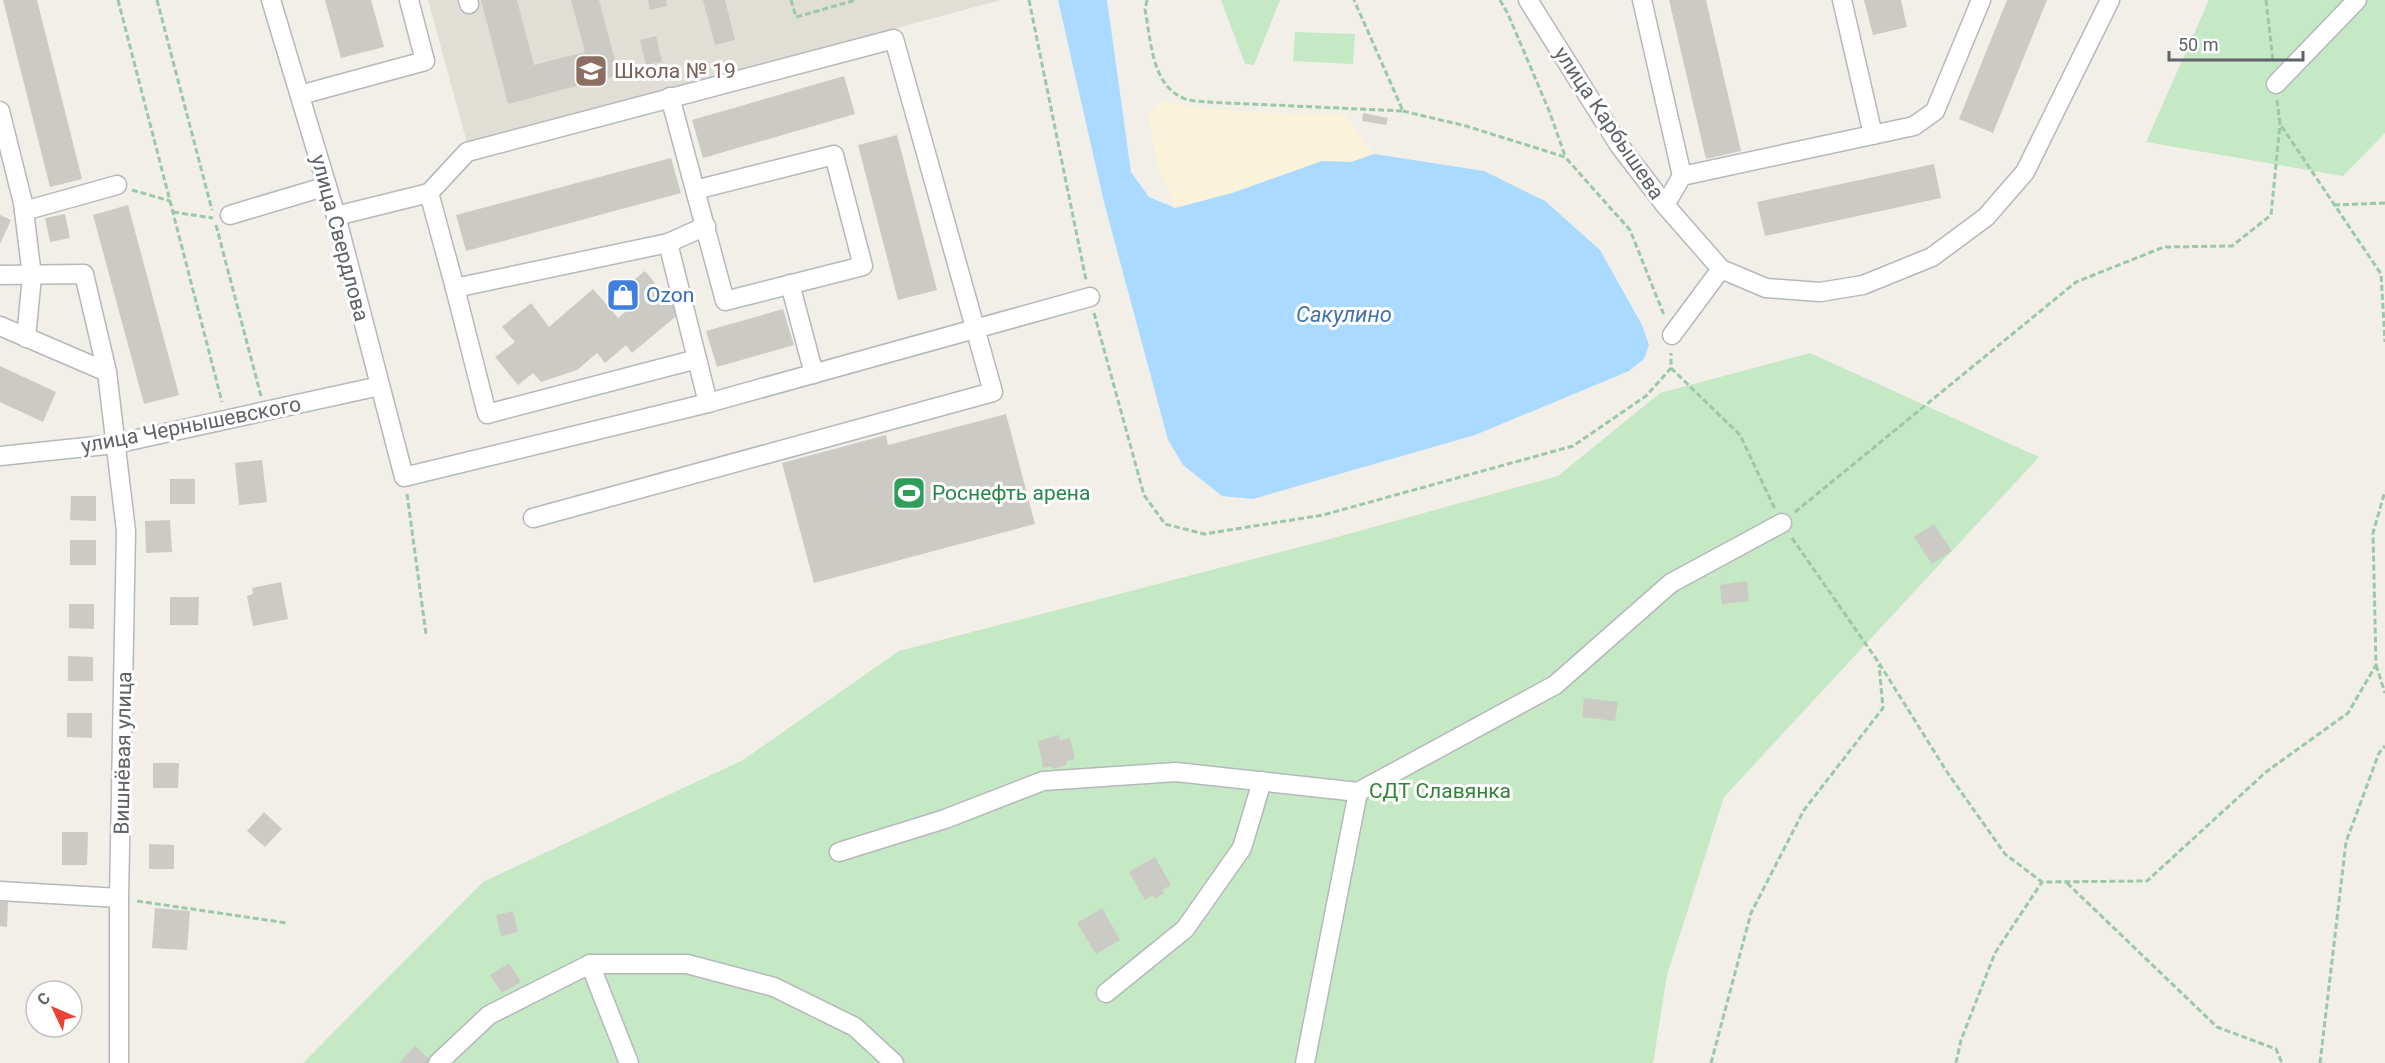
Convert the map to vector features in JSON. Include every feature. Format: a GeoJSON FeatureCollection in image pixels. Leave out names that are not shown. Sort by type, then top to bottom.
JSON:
{"type":"FeatureCollection","features":[{"type":"Feature","properties":{"kind":"street","name":"улица Свердлова"},"geometry":{"type":"LineString","coordinates":[[272,0],[336,216],[404,477]]}},
{"type":"Feature","properties":{"kind":"street"},"geometry":{"type":"LineString","coordinates":[[300,95],[425,61],[409,0]]}},
{"type":"Feature","properties":{"kind":"street","name":"улица Карбышева"},"geometry":{"type":"LineString","coordinates":[[1528,0],[1619,145],[1665,205],[1721,269],[1766,288],[1820,292],[1863,285],[1932,257],[1986,217],[2025,172],[2110,0]]}},
{"type":"Feature","properties":{"kind":"street"},"geometry":{"type":"LineString","coordinates":[[1642,0],[1682,176],[1665,205]]}},
{"type":"Feature","properties":{"kind":"street"},"geometry":{"type":"LineString","coordinates":[[1842,0],[1873,135]]}},
{"type":"Feature","properties":{"kind":"street"},"geometry":{"type":"LineString","coordinates":[[1682,176],[1914,126],[1935,111],[1980,0]]}},
{"type":"Feature","properties":{"kind":"street"},"geometry":{"type":"LineString","coordinates":[[2276,84],[2357,0]]}},
{"type":"Feature","properties":{"kind":"street"},"geometry":{"type":"LineString","coordinates":[[336,216],[429,193],[467,152],[894,39],[993,392],[533,518]]}},
{"type":"Feature","properties":{"kind":"street"},"geometry":{"type":"LineString","coordinates":[[670,97],[695,190],[706,226],[725,301],[863,266],[834,154],[695,190]]}},
{"type":"Feature","properties":{"kind":"street"},"geometry":{"type":"LineString","coordinates":[[0,111],[24,211],[32,276],[26,338]]}},
{"type":"Feature","properties":{"kind":"street"},"geometry":{"type":"LineString","coordinates":[[24,211],[117,185]]}},
{"type":"Feature","properties":{"kind":"street"},"geometry":{"type":"LineString","coordinates":[[222,216],[327,186]]}},
{"type":"Feature","properties":{"kind":"street"},"geometry":{"type":"LineString","coordinates":[[429,193],[487,414],[697,358]]}},
{"type":"Feature","properties":{"kind":"street"},"geometry":{"type":"LineString","coordinates":[[455,288],[668,243],[706,226]]}},
{"type":"Feature","properties":{"kind":"street"},"geometry":{"type":"LineString","coordinates":[[668,243],[708,403]]}},
{"type":"Feature","properties":{"kind":"street"},"geometry":{"type":"LineString","coordinates":[[1672,334],[1721,269]]}},
{"type":"Feature","properties":{"kind":"street","name":"Вишнёвая улица"},"geometry":{"type":"LineString","coordinates":[[32,276],[84,274],[107,372],[126,531],[119,898],[119,1063]]}},
{"type":"Feature","properties":{"kind":"street"},"geometry":{"type":"LineString","coordinates":[[0,275],[32,276]]}},
{"type":"Feature","properties":{"kind":"street"},"geometry":{"type":"LineString","coordinates":[[790,284],[814,374]]}},
{"type":"Feature","properties":{"kind":"street"},"geometry":{"type":"LineString","coordinates":[[404,477],[708,403],[1090,297]]}},
{"type":"Feature","properties":{"kind":"street"},"geometry":{"type":"LineString","coordinates":[[0,326],[107,372]]}},
{"type":"Feature","properties":{"kind":"street","name":"улица Чернышевского"},"geometry":{"type":"LineString","coordinates":[[0,456],[115,444],[380,386]]}},
{"type":"Feature","properties":{"kind":"street"},"geometry":{"type":"LineString","coordinates":[[839,852],[945,819],[1043,781],[1176,772],[1358,792],[1555,685],[1671,584],[1782,523]]}},
{"type":"Feature","properties":{"kind":"street"},"geometry":{"type":"LineString","coordinates":[[1106,993],[1185,929],[1242,848],[1262,781]]}},
{"type":"Feature","properties":{"kind":"street"},"geometry":{"type":"LineString","coordinates":[[1305,1063],[1358,792]]}},
{"type":"Feature","properties":{"kind":"street"},"geometry":{"type":"LineString","coordinates":[[0,891],[119,898]]}},
{"type":"Feature","properties":{"kind":"street"},"geometry":{"type":"LineString","coordinates":[[438,1063],[489,1015],[590,964],[687,964],[774,987],[855,1027],[894,1063]]}},
{"type":"Feature","properties":{"kind":"street"},"geometry":{"type":"LineString","coordinates":[[590,964],[629,1063]]}},
{"type":"Feature","properties":{"kind":"path"},"geometry":{"type":"LineString","coordinates":[[117,0],[227,419]]}},
{"type":"Feature","properties":{"kind":"path"},"geometry":{"type":"LineString","coordinates":[[157,0],[222,216],[265,411]]}},
{"type":"Feature","properties":{"kind":"path"},"geometry":{"type":"LineString","coordinates":[[791,0],[796,17],[856,0]]}},
{"type":"Feature","properties":{"kind":"path"},"geometry":{"type":"LineString","coordinates":[[1029,0],[1090,297],[1144,495],[1165,524],[1204,534],[1323,515],[1573,446],[1646,396],[1671,368],[1672,334],[1630,230],[1565,157],[1550,113],[1500,0]]}},
{"type":"Feature","properties":{"kind":"path"},"geometry":{"type":"LineString","coordinates":[[1147,0],[1145,10],[1158,75],[1169,89],[1184,98],[1206,102],[1403,111],[1466,126],[1565,157]]}},
{"type":"Feature","properties":{"kind":"path"},"geometry":{"type":"LineString","coordinates":[[1354,0],[1403,111]]}},
{"type":"Feature","properties":{"kind":"path"},"geometry":{"type":"LineString","coordinates":[[1782,523],[2076,282],[2163,247],[2232,246],[2271,215],[2280,124],[2266,0]]}},
{"type":"Feature","properties":{"kind":"path"},"geometry":{"type":"LineString","coordinates":[[2280,124],[2383,276],[2385,342]]}},
{"type":"Feature","properties":{"kind":"path"},"geometry":{"type":"LineString","coordinates":[[117,185],[170,201]]}},
{"type":"Feature","properties":{"kind":"path"},"geometry":{"type":"LineString","coordinates":[[2334,205],[2385,203]]}},
{"type":"Feature","properties":{"kind":"path"},"geometry":{"type":"LineString","coordinates":[[173,212],[222,216]]}},
{"type":"Feature","properties":{"kind":"path"},"geometry":{"type":"LineString","coordinates":[[404,477],[426,634]]}},
{"type":"Feature","properties":{"kind":"path"},"geometry":{"type":"LineString","coordinates":[[2385,491],[2373,533],[2376,665],[2385,693]]}},
{"type":"Feature","properties":{"kind":"path"},"geometry":{"type":"LineString","coordinates":[[1711,1063],[1751,913],[1804,810],[1883,708],[1879,663],[1947,772],[2005,854],[2042,882],[2147,881],[2265,772],[2348,713],[2376,665]]}},
{"type":"Feature","properties":{"kind":"path"},"geometry":{"type":"LineString","coordinates":[[2320,1063],[2346,842],[2379,753],[2385,746]]}},
{"type":"Feature","properties":{"kind":"path"},"geometry":{"type":"LineString","coordinates":[[1956,1063],[1961,1040],[1995,953],[2042,882]]}},
{"type":"Feature","properties":{"kind":"path"},"geometry":{"type":"LineString","coordinates":[[2066,882],[2217,1027],[2276,1049],[2282,1063]]}},
{"type":"Feature","properties":{"kind":"path"},"geometry":{"type":"LineString","coordinates":[[119,898],[287,923]]}},
{"type":"Feature","properties":{"kind":"shaded area","name":"Школа № 19"},"geometry":{"type":"Polygon","coordinates":[[[428,0],[1001,0],[467,143],[428,0]]]}},
{"type":"Feature","properties":{"kind":"green space"},"geometry":{"type":"Polygon","coordinates":[[[1221,0],[1280,0],[1254,65],[1245,64],[1221,0]]]}},
{"type":"Feature","properties":{"kind":"green space"},"geometry":{"type":"Polygon","coordinates":[[[2209,0],[2385,0],[2385,133],[2343,176],[2146,142],[2209,0]]]}},
{"type":"Feature","properties":{"kind":"green space"},"geometry":{"type":"Polygon","coordinates":[[[1295,32],[1355,34],[1353,64],[1293,61],[1295,32]]]}},
{"type":"Feature","properties":{"kind":"green space","name":"СДТ Славянка"},"geometry":{"type":"Polygon","coordinates":[[[1810,353],[2039,457],[1724,797],[1667,975],[1653,1063],[303,1063],[483,882],[743,760],[899,651],[1319,542],[1558,476],[1660,393],[1810,353]]]}},
{"type":"Feature","properties":{"kind":"sand"},"geometry":{"type":"Polygon","coordinates":[[[1160,101],[1229,110],[1344,114],[1374,154],[1351,162],[1322,161],[1232,193],[1175,208],[1157,163],[1148,114],[1160,101]]]}},
{"type":"Feature","properties":{"kind":"water","name":"Сакулино"},"geometry":{"type":"Polygon","coordinates":[[[1058,0],[1107,0],[1131,172],[1149,197],[1175,208],[1232,193],[1322,161],[1351,162],[1374,154],[1484,171],[1545,201],[1600,250],[1642,325],[1649,345],[1644,359],[1629,371],[1475,435],[1253,499],[1222,496],[1183,465],[1168,440],[1104,202],[1058,0]]]}},
{"type":"Feature","properties":{"kind":"building"},"geometry":{"type":"Polygon","coordinates":[[[3,0],[37,0],[82,179],[50,187],[3,0]]]}},
{"type":"Feature","properties":{"kind":"building"},"geometry":{"type":"Polygon","coordinates":[[[325,0],[371,0],[384,47],[341,58],[325,0]]]}},
{"type":"Feature","properties":{"kind":"building"},"geometry":{"type":"Polygon","coordinates":[[[481,0],[517,0],[534,65],[585,52],[571,0],[599,0],[619,75],[508,104],[481,0]]]}},
{"type":"Feature","properties":{"kind":"building"},"geometry":{"type":"Polygon","coordinates":[[[648,0],[666,0],[667,6],[650,10],[648,0]]]}},
{"type":"Feature","properties":{"kind":"building"},"geometry":{"type":"Polygon","coordinates":[[[703,0],[725,0],[735,40],[715,45],[703,0]]]}},
{"type":"Feature","properties":{"kind":"building"},"geometry":{"type":"Polygon","coordinates":[[[1669,0],[1706,0],[1741,151],[1706,159],[1669,0]]]}},
{"type":"Feature","properties":{"kind":"building"},"geometry":{"type":"Polygon","coordinates":[[[1864,0],[1901,0],[1907,27],[1873,35],[1864,0]]]}},
{"type":"Feature","properties":{"kind":"building"},"geometry":{"type":"Polygon","coordinates":[[[2007,0],[2047,0],[1993,133],[1959,119],[2007,0]]]}},
{"type":"Feature","properties":{"kind":"building"},"geometry":{"type":"Polygon","coordinates":[[[656,36],[662,62],[646,65],[640,40],[656,36]]]}},
{"type":"Feature","properties":{"kind":"building"},"geometry":{"type":"Polygon","coordinates":[[[844,76],[855,114],[703,158],[692,120],[844,76]]]}},
{"type":"Feature","properties":{"kind":"building"},"geometry":{"type":"Polygon","coordinates":[[[1363,113],[1388,118],[1386,125],[1362,121],[1363,113]]]}},
{"type":"Feature","properties":{"kind":"building"},"geometry":{"type":"Polygon","coordinates":[[[897,135],[937,290],[898,300],[858,145],[897,135]]]}},
{"type":"Feature","properties":{"kind":"building"},"geometry":{"type":"Polygon","coordinates":[[[671,158],[681,193],[466,251],[456,215],[671,158]]]}},
{"type":"Feature","properties":{"kind":"building"},"geometry":{"type":"Polygon","coordinates":[[[1934,164],[1941,198],[1765,236],[1757,202],[1934,164]]]}},
{"type":"Feature","properties":{"kind":"building"},"geometry":{"type":"Polygon","coordinates":[[[128,205],[179,395],[144,404],[93,215],[128,205]]]}},
{"type":"Feature","properties":{"kind":"building"},"geometry":{"type":"Polygon","coordinates":[[[65,214],[70,238],[50,242],[45,218],[65,214]]]}},
{"type":"Feature","properties":{"kind":"building"},"geometry":{"type":"Polygon","coordinates":[[[0,215],[11,220],[0,244],[0,215]]]}},
{"type":"Feature","properties":{"kind":"building"},"geometry":{"type":"Polygon","coordinates":[[[645,271],[680,313],[632,353],[626,345],[605,363],[597,353],[577,370],[541,382],[533,373],[518,385],[495,357],[515,342],[502,327],[531,303],[549,327],[593,289],[618,318],[629,309],[616,294],[645,271]]]}},
{"type":"Feature","properties":{"kind":"building"},"geometry":{"type":"Polygon","coordinates":[[[783,309],[794,345],[717,367],[706,331],[783,309]]]}},
{"type":"Feature","properties":{"kind":"building"},"geometry":{"type":"Polygon","coordinates":[[[0,366],[56,392],[43,422],[0,402],[0,366]]]}},
{"type":"Feature","properties":{"kind":"building","name":"Роснефть арена"},"geometry":{"type":"Polygon","coordinates":[[[1006,414],[1035,524],[814,583],[782,463],[886,435],[888,445],[1006,414]]]}},
{"type":"Feature","properties":{"kind":"building"},"geometry":{"type":"Polygon","coordinates":[[[262,460],[267,502],[239,505],[235,463],[262,460]]]}},
{"type":"Feature","properties":{"kind":"building"},"geometry":{"type":"Polygon","coordinates":[[[170,479],[195,479],[195,504],[170,504],[170,479]]]}},
{"type":"Feature","properties":{"kind":"building"},"geometry":{"type":"Polygon","coordinates":[[[71,496],[96,496],[96,521],[70,520],[71,496]]]}},
{"type":"Feature","properties":{"kind":"building"},"geometry":{"type":"Polygon","coordinates":[[[170,520],[172,552],[146,553],[145,521],[170,520]]]}},
{"type":"Feature","properties":{"kind":"building"},"geometry":{"type":"Polygon","coordinates":[[[1934,524],[1952,551],[1932,564],[1914,537],[1934,524]]]}},
{"type":"Feature","properties":{"kind":"building"},"geometry":{"type":"Polygon","coordinates":[[[70,540],[96,540],[96,565],[70,565],[70,540]]]}},
{"type":"Feature","properties":{"kind":"building"},"geometry":{"type":"Polygon","coordinates":[[[1747,581],[1749,601],[1722,604],[1720,585],[1747,581]]]}},
{"type":"Feature","properties":{"kind":"building"},"geometry":{"type":"Polygon","coordinates":[[[281,582],[288,619],[253,626],[247,596],[253,594],[252,588],[281,582]]]}},
{"type":"Feature","properties":{"kind":"building"},"geometry":{"type":"Polygon","coordinates":[[[170,597],[199,597],[198,625],[170,625],[170,597]]]}},
{"type":"Feature","properties":{"kind":"building"},"geometry":{"type":"Polygon","coordinates":[[[69,604],[94,604],[94,629],[69,628],[69,604]]]}},
{"type":"Feature","properties":{"kind":"building"},"geometry":{"type":"Polygon","coordinates":[[[68,656],[93,657],[93,681],[68,681],[68,656]]]}},
{"type":"Feature","properties":{"kind":"building"},"geometry":{"type":"Polygon","coordinates":[[[1584,698],[1618,702],[1615,721],[1582,717],[1584,698]]]}},
{"type":"Feature","properties":{"kind":"building"},"geometry":{"type":"Polygon","coordinates":[[[67,713],[92,713],[92,738],[67,737],[67,713]]]}},
{"type":"Feature","properties":{"kind":"building"},"geometry":{"type":"Polygon","coordinates":[[[1059,735],[1060,740],[1070,738],[1075,759],[1066,761],[1067,765],[1052,769],[1052,766],[1043,768],[1038,741],[1059,735]]]}},
{"type":"Feature","properties":{"kind":"building"},"geometry":{"type":"Polygon","coordinates":[[[153,763],[179,763],[178,788],[153,788],[153,763]]]}},
{"type":"Feature","properties":{"kind":"building"},"geometry":{"type":"Polygon","coordinates":[[[264,812],[282,829],[265,847],[247,831],[264,812]]]}},
{"type":"Feature","properties":{"kind":"building"},"geometry":{"type":"Polygon","coordinates":[[[62,832],[88,832],[87,865],[62,865],[62,832]]]}},
{"type":"Feature","properties":{"kind":"building"},"geometry":{"type":"Polygon","coordinates":[[[149,844],[174,845],[174,869],[149,869],[149,844]]]}},
{"type":"Feature","properties":{"kind":"building"},"geometry":{"type":"Polygon","coordinates":[[[1155,857],[1171,885],[1162,890],[1164,893],[1155,899],[1153,895],[1145,900],[1129,872],[1155,857]]]}},
{"type":"Feature","properties":{"kind":"building"},"geometry":{"type":"Polygon","coordinates":[[[0,902],[8,902],[7,927],[0,926],[0,902]]]}},
{"type":"Feature","properties":{"kind":"building"},"geometry":{"type":"Polygon","coordinates":[[[155,908],[190,911],[187,950],[152,948],[155,908]]]}},
{"type":"Feature","properties":{"kind":"building"},"geometry":{"type":"Polygon","coordinates":[[[1102,908],[1120,940],[1096,954],[1077,923],[1102,908]]]}},
{"type":"Feature","properties":{"kind":"building"},"geometry":{"type":"Polygon","coordinates":[[[513,911],[518,932],[501,936],[496,915],[513,911]]]}},
{"type":"Feature","properties":{"kind":"building"},"geometry":{"type":"Polygon","coordinates":[[[509,963],[521,982],[502,993],[490,975],[509,963]]]}},
{"type":"Feature","properties":{"kind":"building"},"geometry":{"type":"Polygon","coordinates":[[[415,1046],[430,1060],[427,1063],[399,1063],[415,1046]]]}},
{"type":"Feature","properties":{"kind":"place","name":"Школа № 19"},"geometry":{"type":"Point","coordinates":[591,71]}},
{"type":"Feature","properties":{"kind":"place","name":"Ozon"},"geometry":{"type":"Point","coordinates":[623,295]}},
{"type":"Feature","properties":{"kind":"place","name":"Роснефть арена"},"geometry":{"type":"Point","coordinates":[909,493]}}]}
